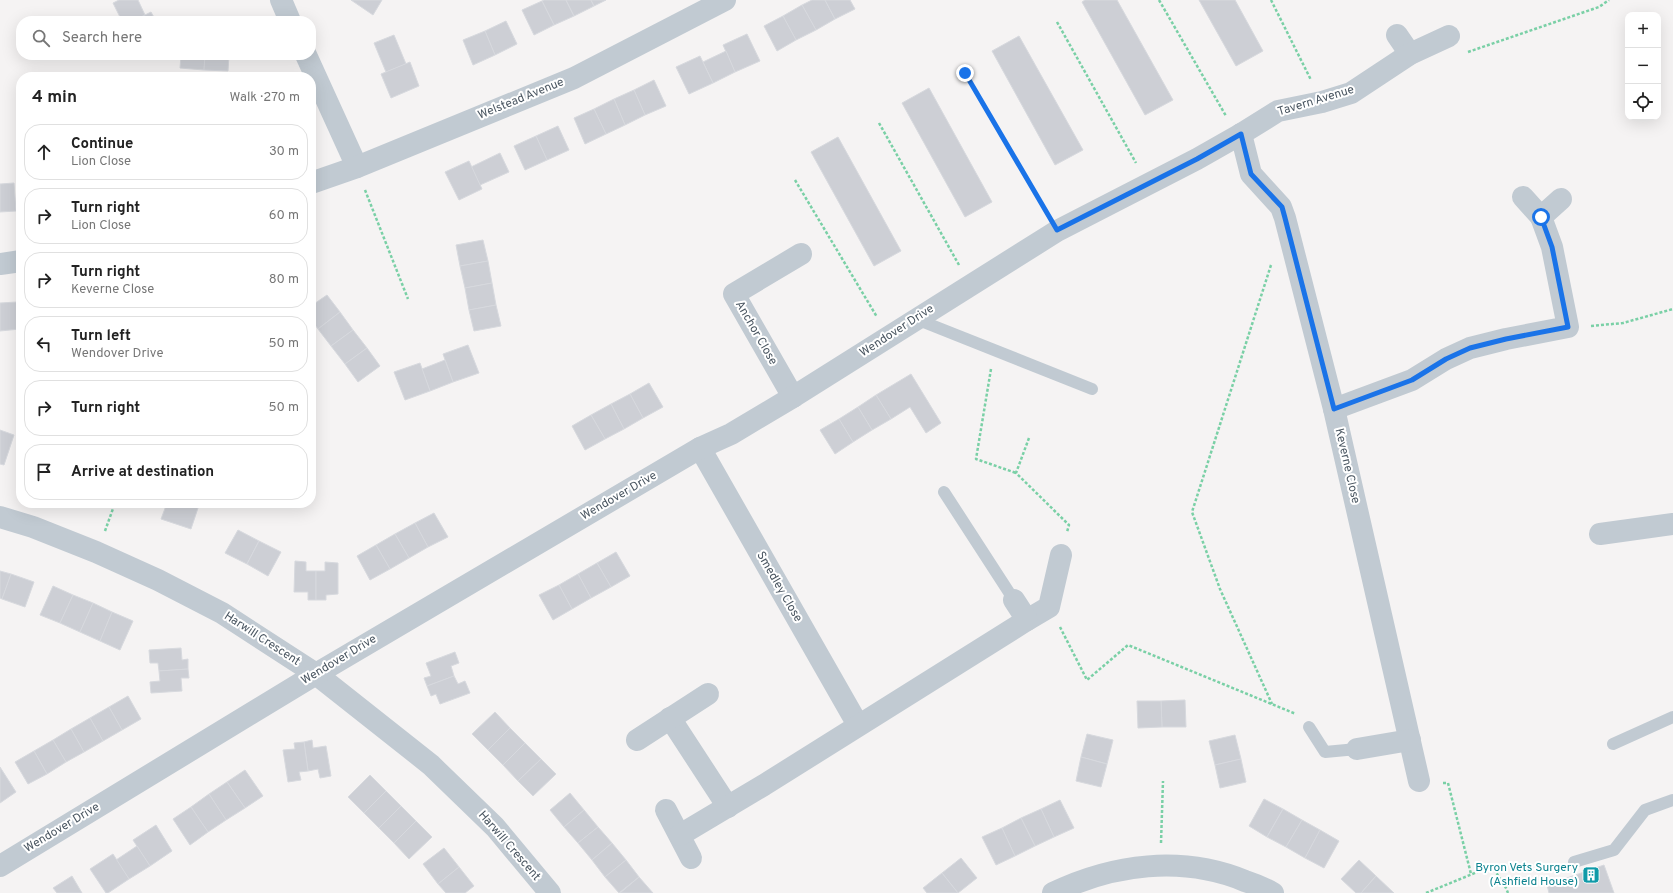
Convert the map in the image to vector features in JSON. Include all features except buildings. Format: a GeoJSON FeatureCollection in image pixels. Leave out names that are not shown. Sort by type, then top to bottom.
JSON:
{"type":"FeatureCollection","features":[{"type":"Feature","properties":{"kind":"street"},"geometry":{"type":"LineString","coordinates":[[281,0],[288,16]]}},
{"type":"Feature","properties":{"kind":"street","name":"Welstead Avenue"},"geometry":{"type":"LineString","coordinates":[[316,181],[356,167],[574,78],[725,0]]}},
{"type":"Feature","properties":{"kind":"street"},"geometry":{"type":"LineString","coordinates":[[1397,35],[1410,54]]}},
{"type":"Feature","properties":{"kind":"street","name":"Tavern Avenue"},"geometry":{"type":"LineString","coordinates":[[1240,135],[1278,111],[1322,102],[1351,93],[1410,54],[1449,36]]}},
{"type":"Feature","properties":{"kind":"street"},"geometry":{"type":"LineString","coordinates":[[308,60],[314,72]]}},
{"type":"Feature","properties":{"kind":"street"},"geometry":{"type":"LineString","coordinates":[[316,77],[356,167]]}},
{"type":"Feature","properties":{"kind":"street","name":"Wendover Drive"},"geometry":{"type":"LineString","coordinates":[[0,866],[316,674],[700,448],[731,434],[793,397],[1057,230],[1197,159],[1240,135]]}},
{"type":"Feature","properties":{"kind":"street","name":"Keverne Close"},"geometry":{"type":"LineString","coordinates":[[1240,135],[1251,174],[1282,207],[1334,409],[1419,781]]}},
{"type":"Feature","properties":{"kind":"street"},"geometry":{"type":"LineString","coordinates":[[1334,409],[1412,380],[1446,359],[1470,348],[1506,339],[1568,327],[1552,247],[1541,217],[1523,197]]}},
{"type":"Feature","properties":{"kind":"street"},"geometry":{"type":"LineString","coordinates":[[1541,217],[1561,199]]}},
{"type":"Feature","properties":{"kind":"street","name":"Anchor Close"},"geometry":{"type":"LineString","coordinates":[[793,397],[734,294],[801,254]]}},
{"type":"Feature","properties":{"kind":"street"},"geometry":{"type":"LineString","coordinates":[[0,264],[16,262]]}},
{"type":"Feature","properties":{"kind":"street","name":"Smedley Close"},"geometry":{"type":"LineString","coordinates":[[700,448],[858,724]]}},
{"type":"Feature","properties":{"kind":"street","name":"Harwill Crescent"},"geometry":{"type":"LineString","coordinates":[[0,517],[33,527],[96,552],[158,580],[222,613],[316,674],[431,765],[495,827],[550,893]]}},
{"type":"Feature","properties":{"kind":"street"},"geometry":{"type":"LineString","coordinates":[[1600,534],[1673,524]]}},
{"type":"Feature","properties":{"kind":"street"},"geometry":{"type":"LineString","coordinates":[[680,835],[728,807],[858,724],[1049,607],[1061,555]]}},
{"type":"Feature","properties":{"kind":"street"},"geometry":{"type":"LineString","coordinates":[[1014,600],[1027,620]]}},
{"type":"Feature","properties":{"kind":"street"},"geometry":{"type":"LineString","coordinates":[[637,740],[708,694]]}},
{"type":"Feature","properties":{"kind":"street"},"geometry":{"type":"LineString","coordinates":[[670,718],[728,807]]}},
{"type":"Feature","properties":{"kind":"street"},"geometry":{"type":"LineString","coordinates":[[1357,749],[1410,740]]}},
{"type":"Feature","properties":{"kind":"street"},"geometry":{"type":"LineString","coordinates":[[666,810],[692,858]]}},
{"type":"Feature","properties":{"kind":"street"},"geometry":{"type":"LineString","coordinates":[[1053,893],[1089,877],[1128,868],[1160,865],[1200,867],[1234,876],[1273,893]]}},
{"type":"Feature","properties":{"kind":"lane"},"geometry":{"type":"LineString","coordinates":[[916,319],[1092,389]]}},
{"type":"Feature","properties":{"kind":"lane"},"geometry":{"type":"LineString","coordinates":[[944,492],[1014,600]]}},
{"type":"Feature","properties":{"kind":"lane"},"geometry":{"type":"LineString","coordinates":[[1613,744],[1673,717]]}},
{"type":"Feature","properties":{"kind":"lane"},"geometry":{"type":"LineString","coordinates":[[1309,727],[1325,752],[1357,749]]}},
{"type":"Feature","properties":{"kind":"lane"},"geometry":{"type":"LineString","coordinates":[[1574,862],[1614,850],[1646,810],[1673,800]]}},
{"type":"Feature","properties":{"kind":"path"},"geometry":{"type":"LineString","coordinates":[[1159,0],[1240,135]]}},
{"type":"Feature","properties":{"kind":"path"},"geometry":{"type":"LineString","coordinates":[[1271,0],[1322,102]]}},
{"type":"Feature","properties":{"kind":"path"},"geometry":{"type":"LineString","coordinates":[[1449,36],[1458,55],[1599,7],[1609,0]]}},
{"type":"Feature","properties":{"kind":"path"},"geometry":{"type":"LineString","coordinates":[[1057,22],[1147,184]]}},
{"type":"Feature","properties":{"kind":"path"},"geometry":{"type":"LineString","coordinates":[[965,73],[1057,230]]}},
{"type":"Feature","properties":{"kind":"path"},"geometry":{"type":"LineString","coordinates":[[879,123],[970,284]]}},
{"type":"Feature","properties":{"kind":"path"},"geometry":{"type":"LineString","coordinates":[[356,167],[408,299]]}},
{"type":"Feature","properties":{"kind":"path"},"geometry":{"type":"LineString","coordinates":[[795,180],[889,337]]}},
{"type":"Feature","properties":{"kind":"path"},"geometry":{"type":"LineString","coordinates":[[1271,264],[1192,512],[1220,589],[1272,704]]}},
{"type":"Feature","properties":{"kind":"path"},"geometry":{"type":"LineString","coordinates":[[1568,327],[1623,323],[1673,309]]}},
{"type":"Feature","properties":{"kind":"path"},"geometry":{"type":"LineString","coordinates":[[994,349],[976,459],[1016,473],[1069,525],[1061,555]]}},
{"type":"Feature","properties":{"kind":"path"},"geometry":{"type":"LineString","coordinates":[[1016,473],[1029,438]]}},
{"type":"Feature","properties":{"kind":"path"},"geometry":{"type":"LineString","coordinates":[[1049,607],[1088,680],[1128,644],[1300,715],[1309,727]]}},
{"type":"Feature","properties":{"kind":"path"},"geometry":{"type":"LineString","coordinates":[[1160,865],[1163,781]]}},
{"type":"Feature","properties":{"kind":"path"},"geometry":{"type":"LineString","coordinates":[[1419,781],[1448,783],[1471,874]]}},
{"type":"Feature","properties":{"kind":"path"},"geometry":{"type":"LineString","coordinates":[[1426,893],[1492,866],[1508,893]]}},
{"type":"Feature","properties":{"kind":"place","name":"Byron Vets Surgery (Ashfield House)"},"geometry":{"type":"Point","coordinates":[1591,875]}},
{"type":"Feature","properties":{"kind":"route"},"geometry":{"type":"LineString","coordinates":[[965,73],[1057,230],[1197,159],[1241,134],[1251,174],[1282,207],[1334,409],[1412,380],[1446,359],[1470,348],[1506,339],[1568,327],[1552,247],[1541,217]]}}]}
